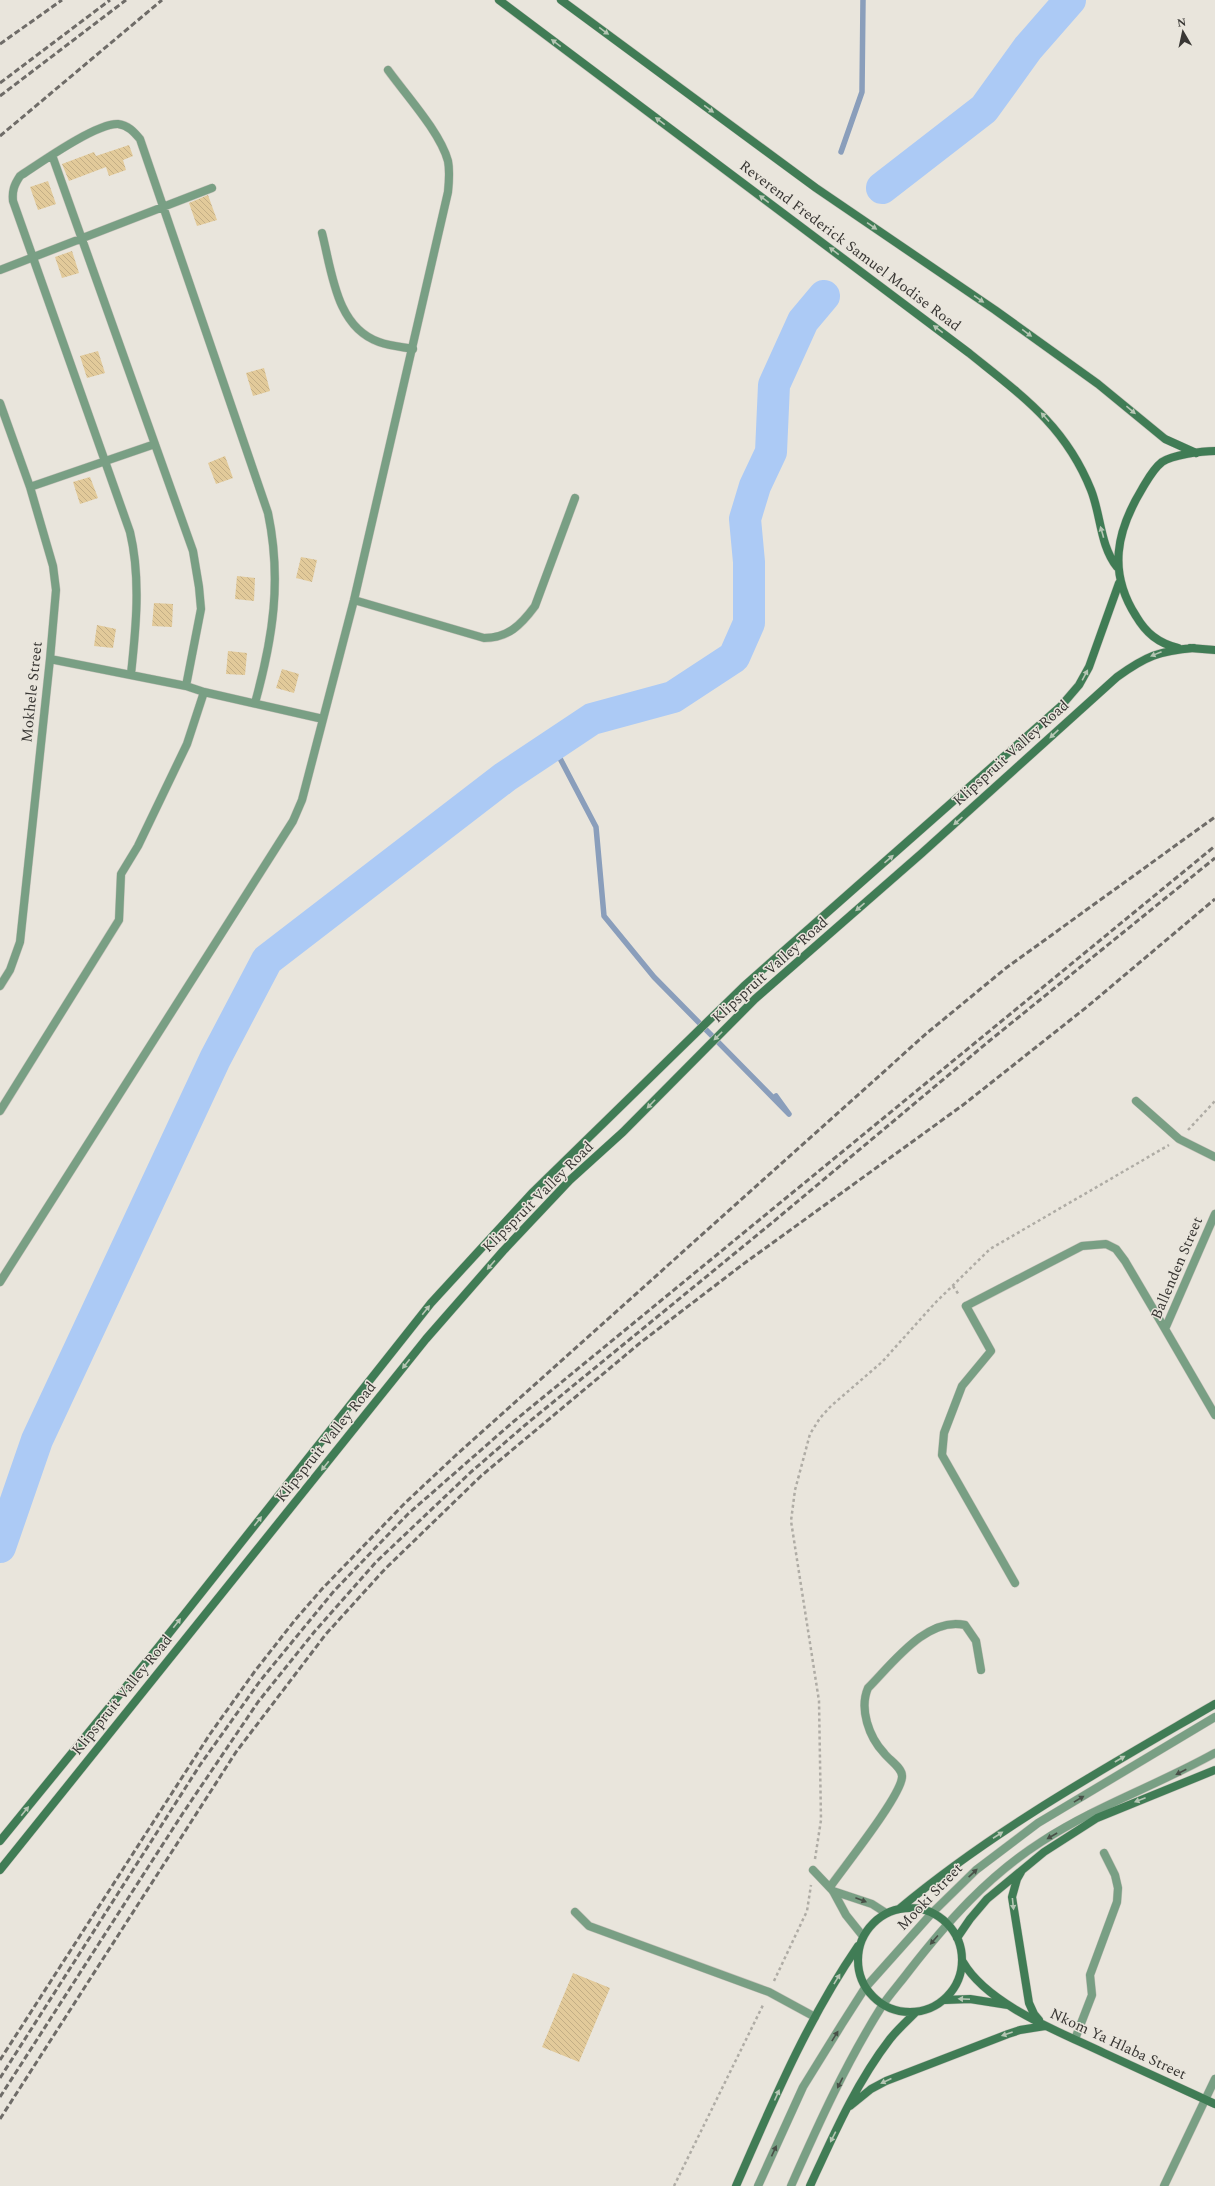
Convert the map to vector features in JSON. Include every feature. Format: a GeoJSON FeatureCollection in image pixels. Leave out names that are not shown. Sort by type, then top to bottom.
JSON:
{"type":"FeatureCollection","features":[{"type":"Feature","properties":{"kind":"main road","name":"Reverend Frederick Samuel Modise Road"},"geometry":{"type":"LineString","coordinates":[[499,0],[969,353],[1036,407],[1060,433],[1091,490],[1108,552],[1117,567]]}},
{"type":"Feature","properties":{"kind":"main road","name":"Reverend Frederick Samuel Modise Road"},"geometry":{"type":"LineString","coordinates":[[561,0],[816,188],[996,310],[1098,384],[1165,439],[1196,453]]}},
{"type":"Feature","properties":{"kind":"main road"},"geometry":{"type":"LineString","coordinates":[[1215,451],[1170,458],[1163,461],[1154,470],[1133,504],[1124,527],[1119,546],[1117,567],[1120,583],[1133,612],[1143,628],[1151,636],[1170,646],[1215,650]]}},
{"type":"Feature","properties":{"kind":"main road","name":"Klipspruit Valley Road"},"geometry":{"type":"LineString","coordinates":[[0,1841],[160,1645],[431,1303],[533,1192],[666,1060],[744,986],[1061,706],[1079,685],[1089,667],[1120,583]]}},
{"type":"Feature","properties":{"kind":"main road","name":"Klipspruit Valley Road"},"geometry":{"type":"LineString","coordinates":[[0,1870],[426,1339],[503,1251],[555,1197],[624,1132],[756,999],[922,853],[1117,677],[1132,666],[1154,655],[1166,651],[1194,648]]}},
{"type":"Feature","properties":{"kind":"main road","name":"Mooki Street"},"geometry":{"type":"LineString","coordinates":[[899,1909],[940,1874],[1060,1795],[1215,1704]]}},
{"type":"Feature","properties":{"kind":"main road"},"geometry":{"type":"LineString","coordinates":[[958,1938],[970,1919],[988,1899],[1023,1868],[1097,1818],[1215,1770]]}},
{"type":"Feature","properties":{"kind":"main road"},"geometry":{"type":"LineString","coordinates":[[1023,1868],[1013,1889],[1013,1910],[1029,2003],[1034,2014],[1045,2026]]}},
{"type":"Feature","properties":{"kind":"main road"},"geometry":{"type":"LineString","coordinates":[[899,1909],[921,1909],[932,1913],[948,1924],[958,1938],[963,1962],[960,1976],[954,1989],[945,2000],[931,2008],[916,2012],[893,2010],[883,2005],[865,1988],[858,1966],[862,1935],[875,1921],[886,1913],[899,1909]]}},
{"type":"Feature","properties":{"kind":"main road"},"geometry":{"type":"LineString","coordinates":[[736,2186],[785,2079],[816,2017],[840,1974],[860,1944]]}},
{"type":"Feature","properties":{"kind":"main road","name":"Nkom Ya Hlaba Street"},"geometry":{"type":"LineString","coordinates":[[963,1962],[970,1974],[980,1983],[1011,2005],[1045,2026],[1215,2104]]}},
{"type":"Feature","properties":{"kind":"main road","name":"Nkom Ya Hlaba Street"},"geometry":{"type":"LineString","coordinates":[[945,2000],[970,1999],[1011,2005]]}},
{"type":"Feature","properties":{"kind":"main road"},"geometry":{"type":"LineString","coordinates":[[810,2186],[869,2069],[891,2038],[916,2012]]}},
{"type":"Feature","properties":{"kind":"main road"},"geometry":{"type":"LineString","coordinates":[[850,2106],[871,2089],[886,2081],[993,2039],[1020,2030],[1045,2026]]}},
{"type":"Feature","properties":{"kind":"street"},"geometry":{"type":"LineString","coordinates":[[0,1282],[293,821],[302,800],[354,600],[448,192],[449,166],[445,154],[435,135],[388,70]]}},
{"type":"Feature","properties":{"kind":"street"},"geometry":{"type":"LineString","coordinates":[[131,674],[135,637],[135,560],[130,532],[13,201],[14,185],[20,176],[52,155],[100,128],[118,124],[130,128],[140,139],[162,207],[259,483],[274,542],[276,600],[263,675],[255,703]]}},
{"type":"Feature","properties":{"kind":"street"},"geometry":{"type":"LineString","coordinates":[[52,155],[193,551],[201,609],[186,686]]}},
{"type":"Feature","properties":{"kind":"street"},"geometry":{"type":"LineString","coordinates":[[0,270],[212,188]]}},
{"type":"Feature","properties":{"kind":"street"},"geometry":{"type":"LineString","coordinates":[[322,233],[341,307],[356,328],[379,342],[413,349]]}},
{"type":"Feature","properties":{"kind":"street","name":"Mokhele Street"},"geometry":{"type":"LineString","coordinates":[[0,403],[30,487],[55,574],[56,590],[20,942],[10,970],[0,986]]}},
{"type":"Feature","properties":{"kind":"street"},"geometry":{"type":"LineString","coordinates":[[30,487],[155,444]]}},
{"type":"Feature","properties":{"kind":"street"},"geometry":{"type":"LineString","coordinates":[[354,600],[484,638],[498,637],[511,632],[524,620],[535,606],[575,498]]}},
{"type":"Feature","properties":{"kind":"street"},"geometry":{"type":"LineString","coordinates":[[50,659],[186,686],[204,692],[323,719]]}},
{"type":"Feature","properties":{"kind":"street"},"geometry":{"type":"LineString","coordinates":[[0,1111],[119,920],[121,874],[138,846],[187,744],[204,692]]}},
{"type":"Feature","properties":{"kind":"street"},"geometry":{"type":"LineString","coordinates":[[1136,1101],[1179,1138],[1215,1157]]}},
{"type":"Feature","properties":{"kind":"street","name":"Ballenden Street"},"geometry":{"type":"LineString","coordinates":[[1215,1214],[1164,1329],[1215,1415]]}},
{"type":"Feature","properties":{"kind":"street"},"geometry":{"type":"LineString","coordinates":[[1015,1583],[942,1455],[944,1433],[962,1386],[991,1350],[966,1306],[1082,1246],[1106,1244],[1116,1248],[1125,1261],[1164,1329]]}},
{"type":"Feature","properties":{"kind":"street"},"geometry":{"type":"LineString","coordinates":[[831,1889],[891,1801],[902,1780],[902,1774],[899,1768],[873,1740],[868,1726],[864,1697],[868,1688],[920,1636],[943,1625],[965,1625],[976,1641],[982,1670]]}},
{"type":"Feature","properties":{"kind":"street","name":"Mooki Street"},"geometry":{"type":"LineString","coordinates":[[758,2186],[804,2087],[865,1988],[932,1913],[976,1870],[1038,1823],[1215,1717]]}},
{"type":"Feature","properties":{"kind":"street","name":"Mooki Street"},"geometry":{"type":"LineString","coordinates":[[790,2186],[814,2134],[854,2055],[883,2005],[959,1909],[983,1887],[1041,1842],[1109,1805],[1177,1774],[1215,1753]]}},
{"type":"Feature","properties":{"kind":"street"},"geometry":{"type":"LineString","coordinates":[[1075,2039],[1092,1995],[1090,1975],[1117,1902],[1118,1888],[1115,1874],[1104,1853]]}},
{"type":"Feature","properties":{"kind":"street"},"geometry":{"type":"LineString","coordinates":[[813,1870],[831,1889],[846,1915],[862,1935]]}},
{"type":"Feature","properties":{"kind":"street"},"geometry":{"type":"LineString","coordinates":[[831,1889],[872,1904],[886,1913]]}},
{"type":"Feature","properties":{"kind":"street"},"geometry":{"type":"LineString","coordinates":[[575,1912],[589,1926],[769,1992],[816,2017]]}},
{"type":"Feature","properties":{"kind":"street"},"geometry":{"type":"LineString","coordinates":[[1164,2186],[1215,2079]]}},
{"type":"Feature","properties":{"kind":"path"},"geometry":{"type":"LineString","coordinates":[[674,2186],[807,1911],[821,1820],[819,1701],[791,1521],[795,1490],[810,1434],[820,1418],[831,1406],[882,1362],[930,1308],[990,1249],[1179,1138],[1215,1101]]}},
{"type":"Feature","properties":{"kind":"building"},"geometry":{"type":"Polygon","coordinates":[[[129,145],[133,156],[123,160],[126,170],[109,176],[106,167],[69,181],[62,164],[94,152],[96,156],[129,145]]]}},
{"type":"Feature","properties":{"kind":"building"},"geometry":{"type":"Polygon","coordinates":[[[48,181],[56,204],[38,210],[30,187],[48,181]]]}},
{"type":"Feature","properties":{"kind":"building"},"geometry":{"type":"Polygon","coordinates":[[[208,195],[217,220],[197,226],[189,203],[208,195]]]}},
{"type":"Feature","properties":{"kind":"building"},"geometry":{"type":"Polygon","coordinates":[[[72,251],[79,273],[62,278],[55,257],[72,251]]]}},
{"type":"Feature","properties":{"kind":"building"},"geometry":{"type":"Polygon","coordinates":[[[98,351],[105,373],[87,378],[80,356],[98,351]]]}},
{"type":"Feature","properties":{"kind":"building"},"geometry":{"type":"Polygon","coordinates":[[[264,368],[270,391],[253,396],[246,373],[264,368]]]}},
{"type":"Feature","properties":{"kind":"building"},"geometry":{"type":"Polygon","coordinates":[[[225,456],[233,478],[216,484],[208,463],[225,456]]]}},
{"type":"Feature","properties":{"kind":"building"},"geometry":{"type":"Polygon","coordinates":[[[90,477],[98,498],[80,504],[73,482],[90,477]]]}},
{"type":"Feature","properties":{"kind":"building"},"geometry":{"type":"Polygon","coordinates":[[[301,557],[317,560],[312,582],[296,578],[301,557]]]}},
{"type":"Feature","properties":{"kind":"building"},"geometry":{"type":"Polygon","coordinates":[[[237,576],[255,578],[254,601],[235,599],[237,576]]]}},
{"type":"Feature","properties":{"kind":"building"},"geometry":{"type":"Polygon","coordinates":[[[154,603],[173,604],[172,627],[152,626],[154,603]]]}},
{"type":"Feature","properties":{"kind":"building"},"geometry":{"type":"Polygon","coordinates":[[[97,625],[116,629],[113,648],[94,646],[97,625]]]}},
{"type":"Feature","properties":{"kind":"building"},"geometry":{"type":"Polygon","coordinates":[[[228,651],[247,653],[245,675],[226,674],[228,651]]]}},
{"type":"Feature","properties":{"kind":"building"},"geometry":{"type":"Polygon","coordinates":[[[282,669],[299,674],[294,693],[276,688],[282,669]]]}},
{"type":"Feature","properties":{"kind":"building"},"geometry":{"type":"Polygon","coordinates":[[[573,1973],[610,1988],[579,2062],[542,2047],[573,1973]]]}},
{"type":"Feature","properties":{"kind":"waterway"},"geometry":{"type":"LineString","coordinates":[[841,152],[862,92],[863,0]]}},
{"type":"Feature","properties":{"kind":"waterway"},"geometry":{"type":"LineString","coordinates":[[882,188],[984,109],[1028,48],[1070,0]]}},
{"type":"Feature","properties":{"kind":"waterway"},"geometry":{"type":"LineString","coordinates":[[0,1547],[37,1440],[215,1059],[267,960],[505,777],[592,719],[673,697],[734,657],[749,623],[749,562],[745,519],[755,486],[771,452],[774,385],[803,321],[824,296]]}},
{"type":"Feature","properties":{"kind":"waterway"},"geometry":{"type":"LineString","coordinates":[[553,745],[596,827],[604,916],[654,977],[789,1114],[776,1096]]}},
{"type":"Feature","properties":{"kind":"railway"},"geometry":{"type":"LineString","coordinates":[[0,44],[62,0]]}},
{"type":"Feature","properties":{"kind":"railway"},"geometry":{"type":"LineString","coordinates":[[0,83],[110,0]]}},
{"type":"Feature","properties":{"kind":"railway"},"geometry":{"type":"LineString","coordinates":[[0,96],[126,0]]}},
{"type":"Feature","properties":{"kind":"railway"},"geometry":{"type":"LineString","coordinates":[[0,136],[162,0]]}},
{"type":"Feature","properties":{"kind":"railway"},"geometry":{"type":"LineString","coordinates":[[0,2060],[210,1734],[255,1671],[295,1620],[322,1589],[405,1503],[454,1457],[927,1033],[1006,968],[1215,817]]}},
{"type":"Feature","properties":{"kind":"railway"},"geometry":{"type":"LineString","coordinates":[[0,2078],[200,1765],[260,1681],[334,1591],[408,1514],[513,1422],[1215,846]]}},
{"type":"Feature","properties":{"kind":"railway"},"geometry":{"type":"LineString","coordinates":[[0,2097],[183,1813],[258,1702],[315,1631],[376,1562],[471,1472],[524,1426],[773,1222],[988,1042],[1215,858]]}},
{"type":"Feature","properties":{"kind":"railway"},"geometry":{"type":"LineString","coordinates":[[0,2119],[236,1752],[326,1634],[385,1569],[481,1476],[640,1343],[742,1265],[963,1105],[1088,1006],[1215,899]]}}]}
